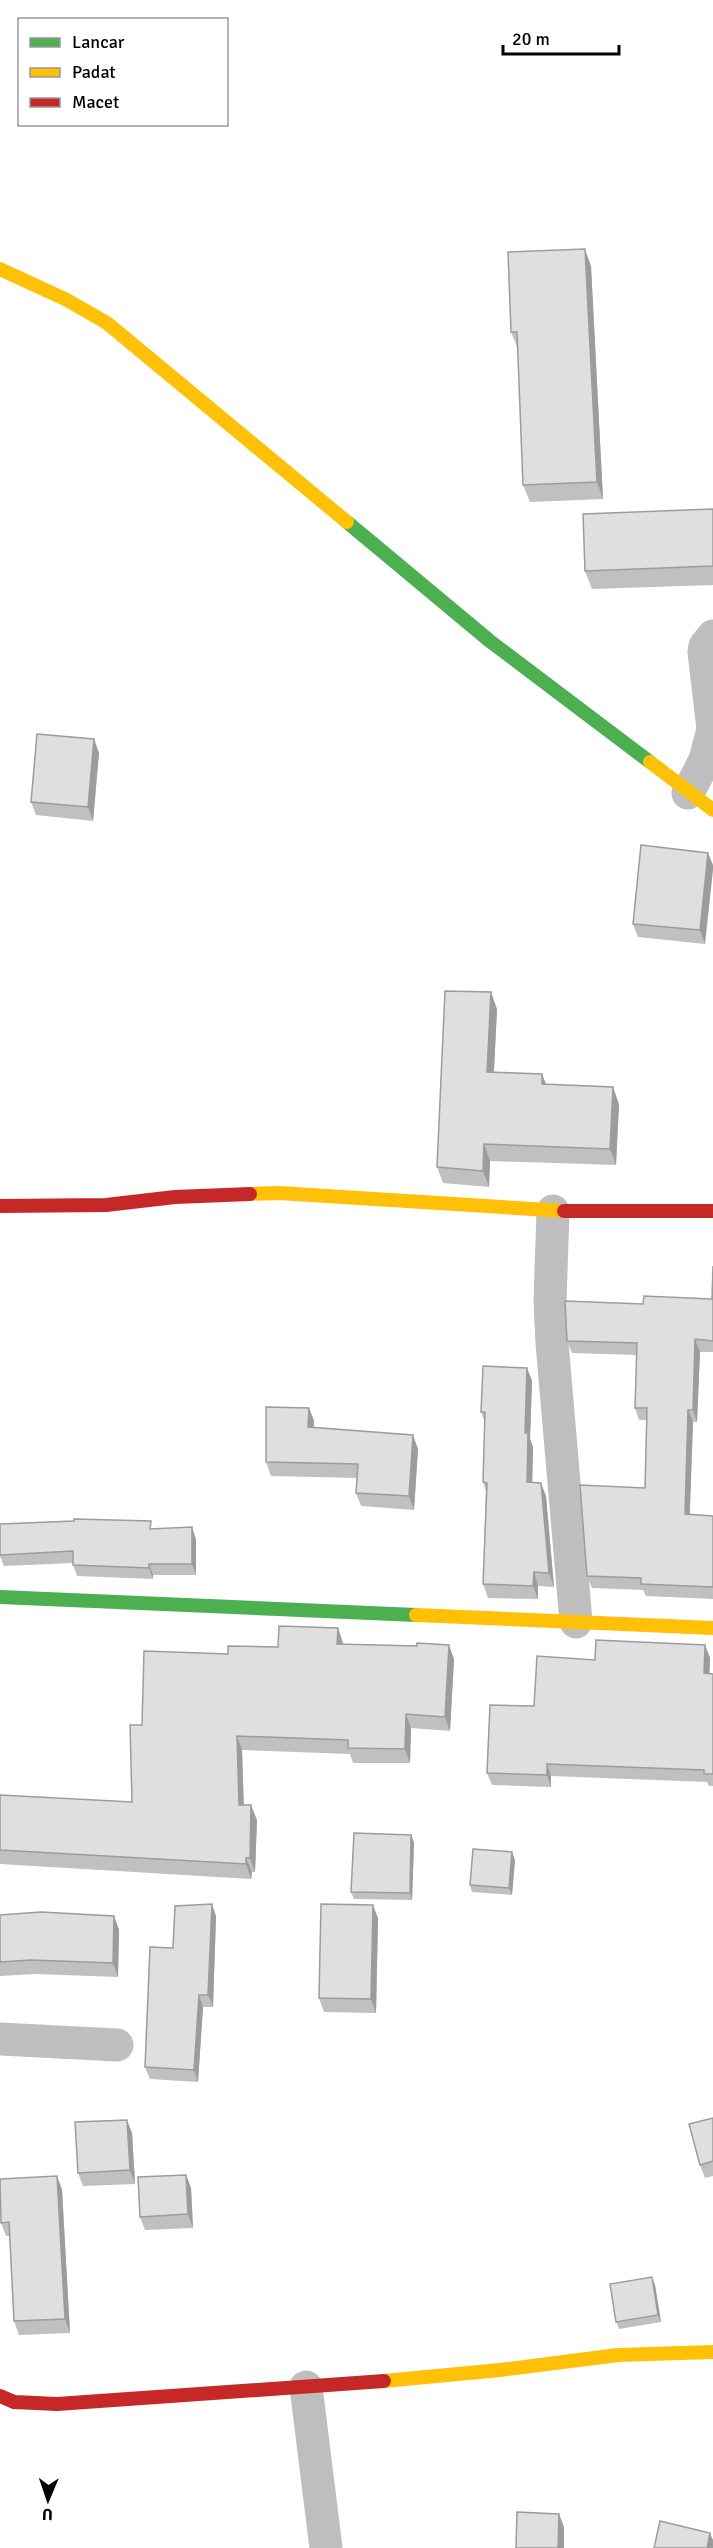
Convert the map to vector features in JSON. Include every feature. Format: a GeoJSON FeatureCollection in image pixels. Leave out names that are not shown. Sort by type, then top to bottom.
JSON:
{"type":"FeatureCollection","features":[{"type":"Feature","properties":{"kind":"street"},"geometry":{"type":"LineString","coordinates":[[0,269],[67,300],[107,324],[490,642],[701,801],[712,729],[705,646],[713,636]]}},
{"type":"Feature","properties":{"kind":"street"},"geometry":{"type":"LineString","coordinates":[[0,1206],[106,1204],[175,1197],[279,1193],[553,1211],[713,1211]]}},
{"type":"Feature","properties":{"kind":"street"},"geometry":{"type":"LineString","coordinates":[[553,1211],[551,1322],[576,1622]]}},
{"type":"Feature","properties":{"kind":"street"},"geometry":{"type":"LineString","coordinates":[[0,1598],[713,1628]]}},
{"type":"Feature","properties":{"kind":"street"},"geometry":{"type":"LineString","coordinates":[[0,2039],[117,2045]]}},
{"type":"Feature","properties":{"kind":"street"},"geometry":{"type":"LineString","coordinates":[[0,2396],[14,2402],[57,2404],[306,2387],[500,2370],[618,2355],[713,2352]]}},
{"type":"Feature","properties":{"kind":"street"},"geometry":{"type":"LineString","coordinates":[[306,2387],[326,2548]]}},
{"type":"Feature","properties":{"kind":"building"},"geometry":{"type":"Polygon","coordinates":[[[585,249],[597,482],[523,485],[517,332],[511,332],[508,252],[585,249]]]}},
{"type":"Feature","properties":{"kind":"building"},"geometry":{"type":"Polygon","coordinates":[[[713,509],[713,566],[585,571],[583,514],[713,509]]]}},
{"type":"Feature","properties":{"kind":"building"},"geometry":{"type":"Polygon","coordinates":[[[37,734],[94,739],[88,807],[31,802],[37,734]]]}},
{"type":"Feature","properties":{"kind":"building"},"geometry":{"type":"Polygon","coordinates":[[[641,845],[708,853],[700,930],[633,924],[641,845]]]}},
{"type":"Feature","properties":{"kind":"building"},"geometry":{"type":"Polygon","coordinates":[[[445,991],[491,992],[487,1072],[542,1074],[542,1084],[613,1087],[610,1149],[484,1144],[483,1171],[437,1167],[445,991]]]}},
{"type":"Feature","properties":{"kind":"building"},"geometry":{"type":"Polygon","coordinates":[[[713,1266],[713,1341],[695,1339],[693,1410],[688,1410],[685,1514],[713,1516],[713,1587],[641,1584],[641,1578],[587,1576],[580,1485],[645,1488],[647,1408],[635,1408],[637,1343],[567,1341],[565,1301],[643,1304],[644,1296],[712,1299],[713,1266]]]}},
{"type":"Feature","properties":{"kind":"building"},"geometry":{"type":"Polygon","coordinates":[[[483,1366],[527,1368],[525,1433],[528,1433],[527,1482],[541,1483],[549,1573],[534,1572],[533,1586],[483,1584],[487,1483],[483,1482],[485,1412],[481,1412],[483,1366]]]}},
{"type":"Feature","properties":{"kind":"building"},"geometry":{"type":"Polygon","coordinates":[[[266,1407],[309,1408],[308,1427],[413,1435],[409,1496],[356,1493],[358,1464],[266,1462],[266,1407]]]}},
{"type":"Feature","properties":{"kind":"building"},"geometry":{"type":"Polygon","coordinates":[[[74,1519],[151,1521],[150,1529],[192,1527],[192,1564],[149,1564],[149,1568],[73,1565],[73,1551],[0,1555],[0,1524],[74,1521],[74,1519]]]}},
{"type":"Feature","properties":{"kind":"building"},"geometry":{"type":"Polygon","coordinates":[[[279,1626],[338,1628],[337,1644],[449,1645],[445,1717],[406,1714],[405,1749],[348,1748],[348,1740],[237,1736],[239,1805],[251,1805],[250,1858],[246,1858],[246,1864],[0,1850],[0,1795],[132,1802],[130,1725],[142,1725],[144,1651],[228,1654],[228,1646],[278,1647],[279,1626]]]}},
{"type":"Feature","properties":{"kind":"building"},"geometry":{"type":"Polygon","coordinates":[[[596,1640],[705,1645],[704,1673],[713,1674],[713,1774],[704,1774],[704,1770],[547,1764],[547,1775],[487,1773],[490,1705],[534,1706],[537,1656],[595,1660],[596,1640]]]}},
{"type":"Feature","properties":{"kind":"building"},"geometry":{"type":"Polygon","coordinates":[[[354,1833],[411,1835],[410,1893],[351,1892],[354,1833]]]}},
{"type":"Feature","properties":{"kind":"building"},"geometry":{"type":"Polygon","coordinates":[[[473,1849],[512,1852],[509,1888],[470,1885],[473,1849]]]}},
{"type":"Feature","properties":{"kind":"building"},"geometry":{"type":"Polygon","coordinates":[[[212,1904],[208,1995],[199,1995],[194,2070],[145,2067],[150,1947],[173,1948],[175,1906],[212,1904]]]}},
{"type":"Feature","properties":{"kind":"building"},"geometry":{"type":"Polygon","coordinates":[[[321,1904],[373,1905],[371,1999],[319,1998],[321,1904]]]}},
{"type":"Feature","properties":{"kind":"building"},"geometry":{"type":"Polygon","coordinates":[[[41,1912],[114,1916],[113,1963],[31,1960],[0,1962],[0,1915],[41,1912]]]}},
{"type":"Feature","properties":{"kind":"building"},"geometry":{"type":"Polygon","coordinates":[[[713,2118],[713,2161],[700,2165],[689,2124],[713,2118]]]}},
{"type":"Feature","properties":{"kind":"building"},"geometry":{"type":"Polygon","coordinates":[[[127,2120],[130,2170],[78,2173],[75,2122],[127,2120]]]}},
{"type":"Feature","properties":{"kind":"building"},"geometry":{"type":"Polygon","coordinates":[[[186,2175],[188,2214],[140,2217],[138,2177],[186,2175]]]}},
{"type":"Feature","properties":{"kind":"building"},"geometry":{"type":"Polygon","coordinates":[[[57,2176],[65,2319],[14,2321],[9,2222],[1,2223],[0,2179],[57,2176]]]}},
{"type":"Feature","properties":{"kind":"building"},"geometry":{"type":"Polygon","coordinates":[[[652,2277],[658,2315],[616,2322],[610,2284],[652,2277]]]}},
{"type":"Feature","properties":{"kind":"building"},"geometry":{"type":"Polygon","coordinates":[[[517,2512],[559,2514],[558,2548],[516,2548],[517,2512]]]}},
{"type":"Feature","properties":{"kind":"building"},"geometry":{"type":"Polygon","coordinates":[[[660,2521],[710,2533],[707,2548],[654,2548],[660,2521]]]}},
{"type":"Feature","properties":{"kind":"traffic: fast"},"geometry":{"type":"LineString","coordinates":[[347,522],[491,642],[650,762]]}},
{"type":"Feature","properties":{"kind":"traffic: fast"},"geometry":{"type":"LineString","coordinates":[[0,1597],[416,1615]]}},
{"type":"Feature","properties":{"kind":"traffic: slow"},"geometry":{"type":"LineString","coordinates":[[0,269],[67,300],[107,323],[347,522]]}},
{"type":"Feature","properties":{"kind":"traffic: slow"},"geometry":{"type":"LineString","coordinates":[[650,762],[713,810]]}},
{"type":"Feature","properties":{"kind":"traffic: slow"},"geometry":{"type":"LineString","coordinates":[[250,1194],[279,1193],[564,1211]]}},
{"type":"Feature","properties":{"kind":"traffic: slow"},"geometry":{"type":"LineString","coordinates":[[416,1615],[713,1628]]}},
{"type":"Feature","properties":{"kind":"traffic: slow"},"geometry":{"type":"LineString","coordinates":[[384,2381],[500,2370],[618,2355],[713,2352]]}},
{"type":"Feature","properties":{"kind":"traffic: jam"},"geometry":{"type":"LineString","coordinates":[[0,1206],[106,1205],[175,1197],[250,1194]]}},
{"type":"Feature","properties":{"kind":"traffic: jam"},"geometry":{"type":"LineString","coordinates":[[564,1211],[713,1211]]}},
{"type":"Feature","properties":{"kind":"traffic: jam"},"geometry":{"type":"LineString","coordinates":[[0,2396],[14,2402],[57,2404],[384,2381]]}}]}
